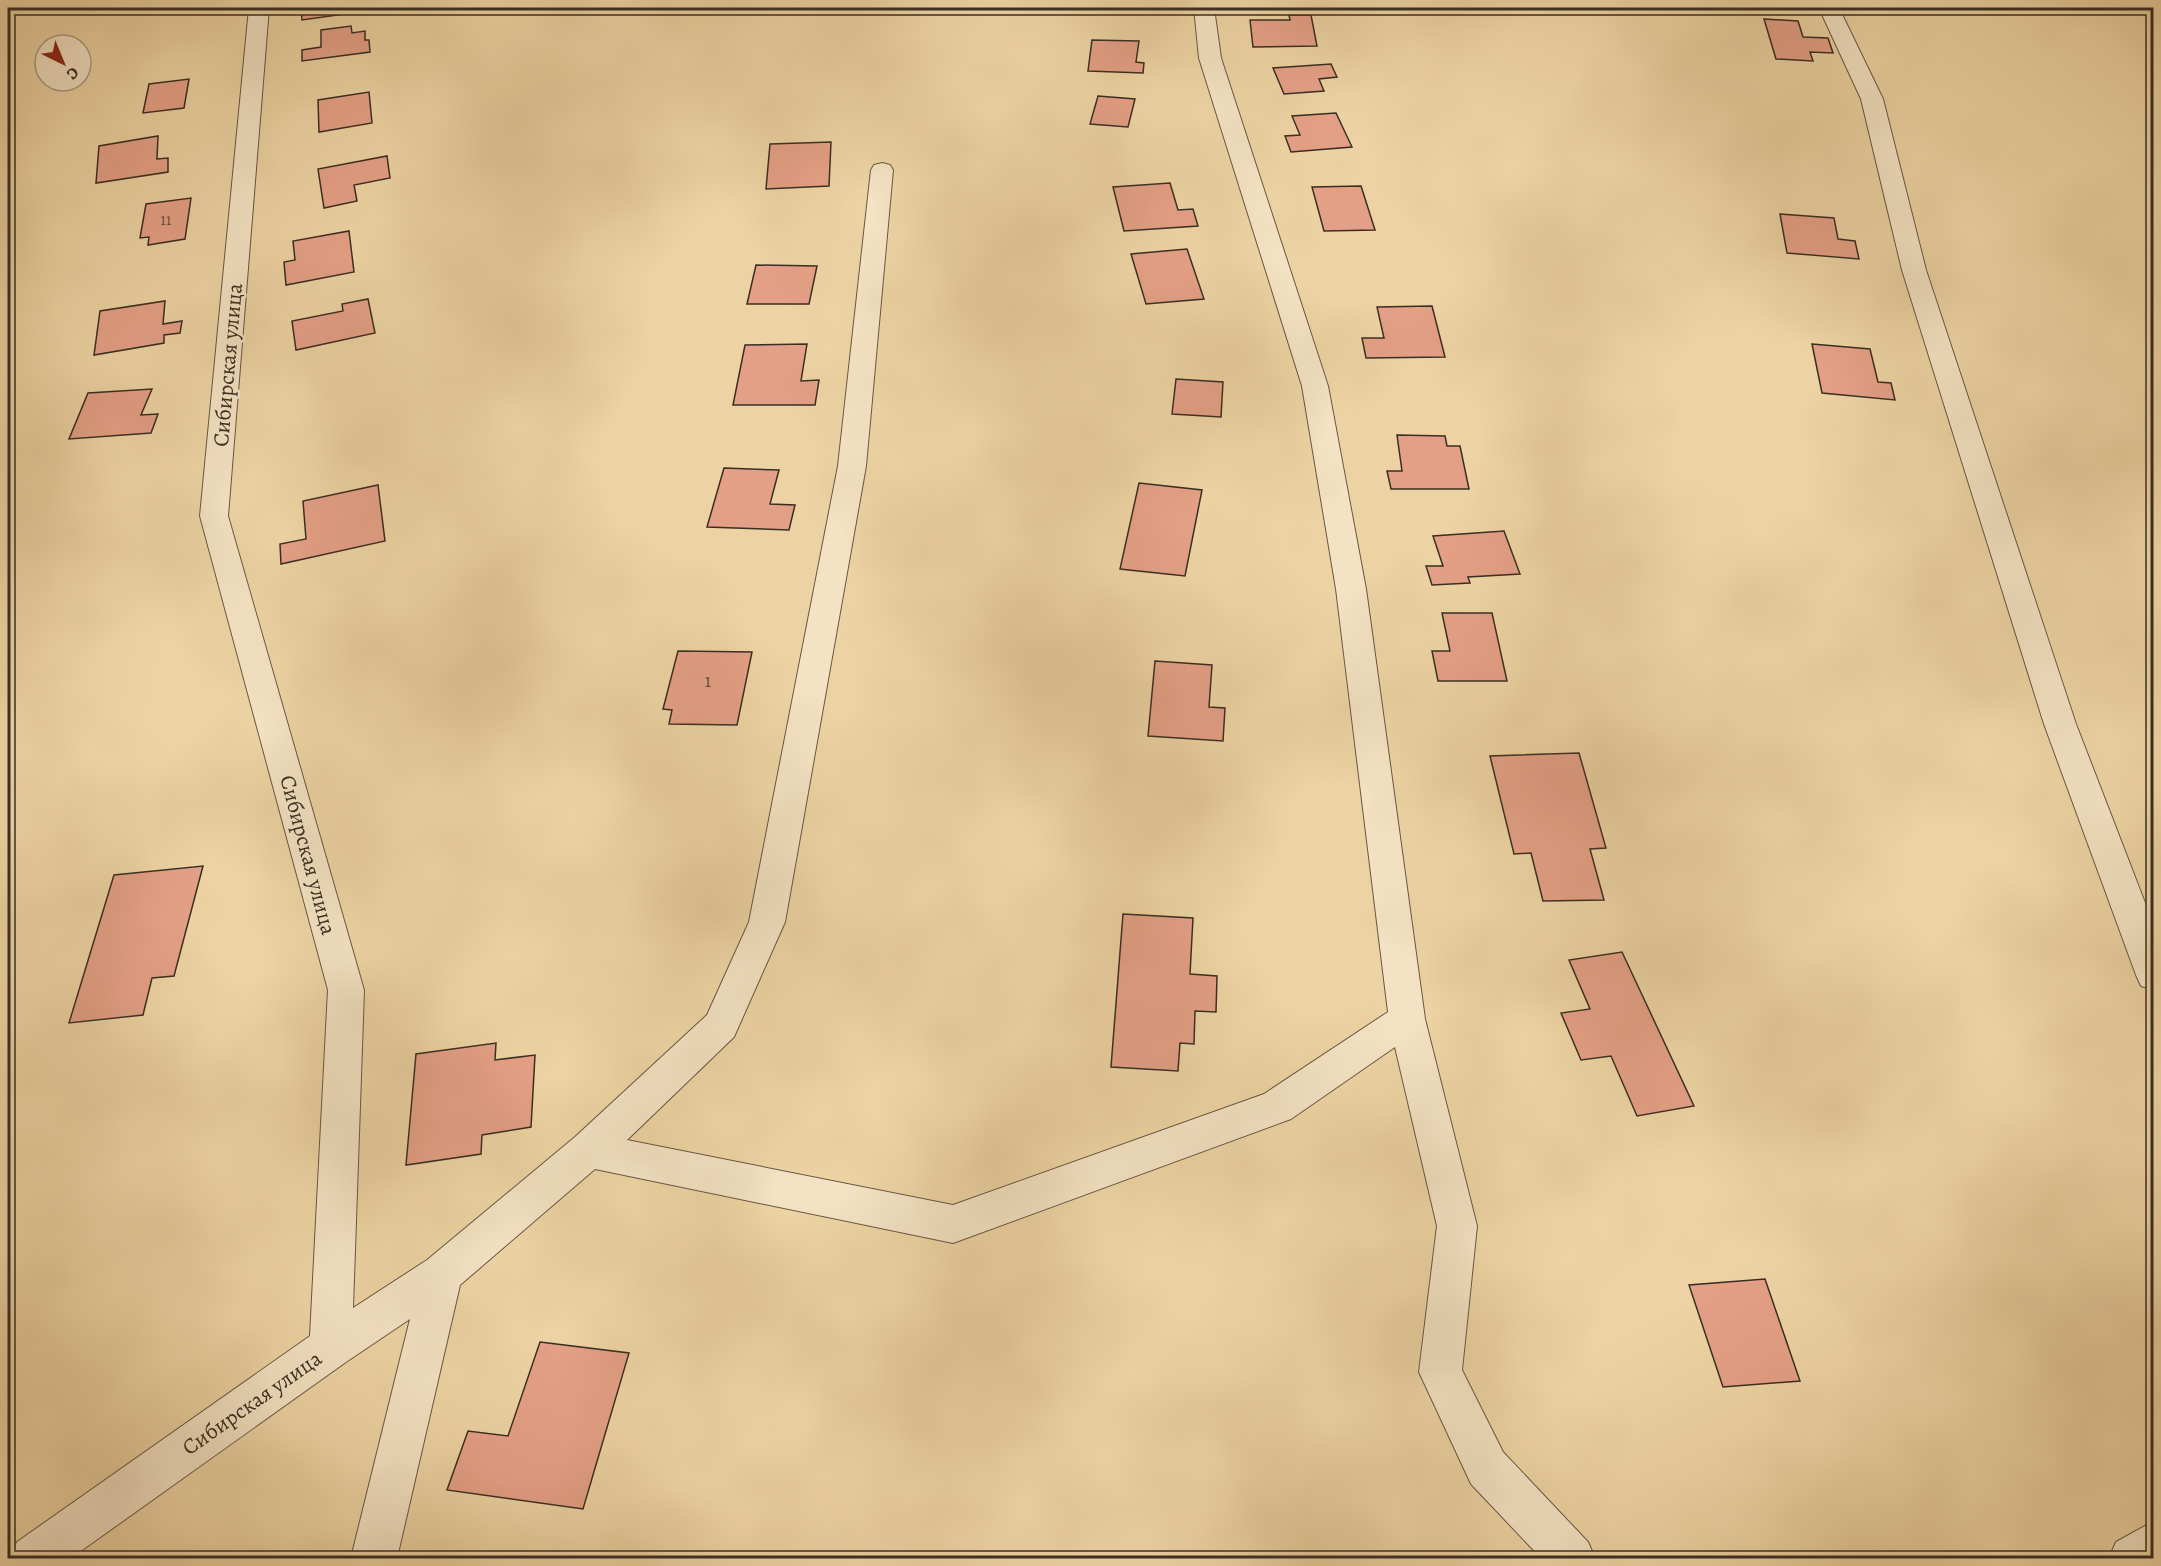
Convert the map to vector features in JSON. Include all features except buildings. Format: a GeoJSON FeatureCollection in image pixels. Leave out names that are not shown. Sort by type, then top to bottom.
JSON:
{"type":"FeatureCollection","features":[{"type":"Feature","properties":{"kind":"street","name":"Сибирская улица"},"geometry":{"type":"LineString","coordinates":[[33,1558],[331,1347],[345,990],[214,516],[259,8]]}},
{"type":"Feature","properties":{"kind":"street"},"geometry":{"type":"LineString","coordinates":[[1204,8],[1210,58],[1315,386],[1351,589],[1407,1019],[1457,1226],[1440,1372],[1487,1468],[1571,1558]]}},
{"type":"Feature","properties":{"kind":"street"},"geometry":{"type":"LineString","coordinates":[[1829,8],[1872,99],[1922,293],[2060,724],[2154,975]]}},
{"type":"Feature","properties":{"kind":"street"},"geometry":{"type":"LineString","coordinates":[[331,1347],[442,1274],[589,1150],[722,1026],[767,922],[852,466],[882,170]]}},
{"type":"Feature","properties":{"kind":"street"},"geometry":{"type":"LineString","coordinates":[[589,1150],[953,1224],[1277,1107],[1407,1019]]}},
{"type":"Feature","properties":{"kind":"street"},"geometry":{"type":"LineString","coordinates":[[374,1558],[442,1274]]}},
{"type":"Feature","properties":{"kind":"street"},"geometry":{"type":"LineString","coordinates":[[2132,1558],[2154,1544]]}}]}
